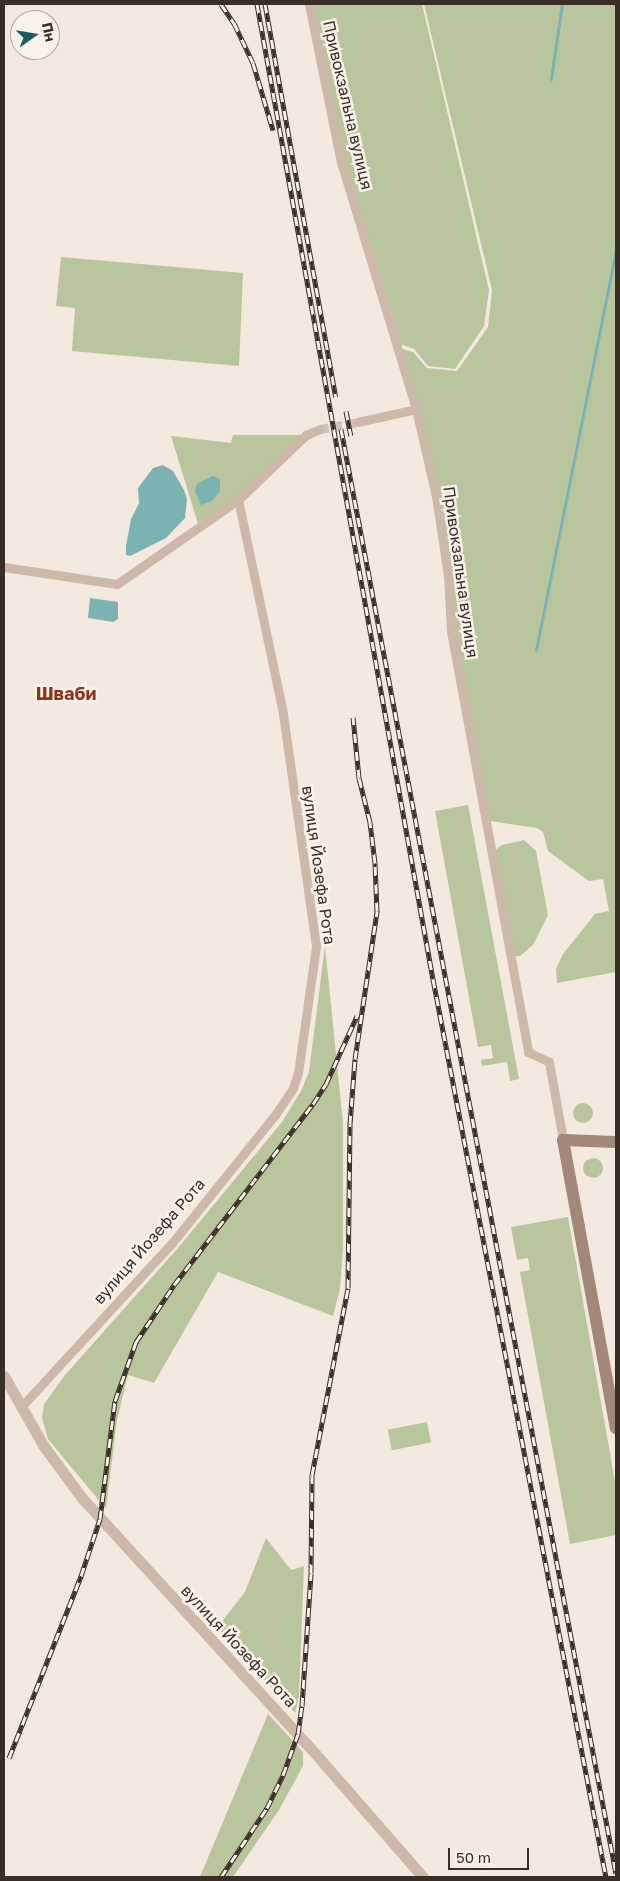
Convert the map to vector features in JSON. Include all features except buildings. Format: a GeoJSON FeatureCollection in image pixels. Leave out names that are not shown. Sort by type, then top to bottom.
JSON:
{"type":"FeatureCollection","features":[{"type":"Feature","properties":{"kind":"main road"},"geometry":{"type":"LineString","coordinates":[[616,1142],[563,1140],[616,1428]]}},
{"type":"Feature","properties":{"kind":"street","name":"Привокзальна вулиця"},"geometry":{"type":"LineString","coordinates":[[309,4],[341,162],[416,409],[436,496],[448,575],[451,631],[528,1052],[549,1062],[563,1140]]}},
{"type":"Feature","properties":{"kind":"street"},"geometry":{"type":"LineString","coordinates":[[358,422],[416,409]]}},
{"type":"Feature","properties":{"kind":"street"},"geometry":{"type":"LineString","coordinates":[[4,567],[116,584],[238,500],[306,435],[320,429]]}},
{"type":"Feature","properties":{"kind":"street","name":"вулиця Йозефа Рота"},"geometry":{"type":"LineString","coordinates":[[22,1406],[172,1243],[275,1115],[293,1088],[298,1073],[316,946],[282,713],[238,500]]}},
{"type":"Feature","properties":{"kind":"street","name":"вулиця Йозефа Рота"},"geometry":{"type":"LineString","coordinates":[[4,1376],[44,1445],[82,1498],[306,1743],[423,1877]]}},
{"type":"Feature","properties":{"kind":"green space"},"geometry":{"type":"Polygon","coordinates":[[[313,4],[422,4],[489,290],[484,326],[455,369],[428,366],[414,349],[401,344],[345,161],[313,4]]]}},
{"type":"Feature","properties":{"kind":"green space"},"geometry":{"type":"Polygon","coordinates":[[[424,4],[616,4],[616,972],[557,983],[556,969],[563,954],[595,914],[609,911],[603,879],[589,881],[548,851],[543,832],[537,828],[490,821],[455,631],[420,408],[402,349],[413,352],[427,368],[457,371],[488,327],[492,290],[424,4]]]}},
{"type":"Feature","properties":{"kind":"green space"},"geometry":{"type":"Polygon","coordinates":[[[61,257],[243,273],[239,366],[72,351],[75,308],[56,306],[61,257]]]}},
{"type":"Feature","properties":{"kind":"green space"},"geometry":{"type":"Polygon","coordinates":[[[233,435],[306,435],[274,468],[199,527],[171,436],[231,443],[233,435]]]}},
{"type":"Feature","properties":{"kind":"green space"},"geometry":{"type":"Polygon","coordinates":[[[468,805],[519,1079],[510,1081],[507,1062],[482,1066],[481,1060],[493,1058],[491,1045],[478,1047],[435,811],[468,805]]]}},
{"type":"Feature","properties":{"kind":"green space"},"geometry":{"type":"Polygon","coordinates":[[[524,840],[536,851],[548,915],[533,945],[520,956],[510,957],[493,852],[502,845],[524,840]]]}},
{"type":"Feature","properties":{"kind":"green space"},"geometry":{"type":"Polygon","coordinates":[[[325,946],[343,1123],[343,1248],[340,1289],[333,1316],[218,1272],[154,1383],[128,1375],[117,1420],[106,1509],[48,1439],[42,1418],[44,1404],[65,1375],[178,1248],[282,1122],[301,1091],[309,1072],[325,946]]]}},
{"type":"Feature","properties":{"kind":"green space"},"geometry":{"type":"Polygon","coordinates":[[[583,1103],[590,1106],[593,1113],[590,1120],[583,1123],[576,1120],[573,1113],[576,1106],[583,1103]]]}},
{"type":"Feature","properties":{"kind":"green space"},"geometry":{"type":"Polygon","coordinates":[[[593,1158],[600,1161],[603,1168],[600,1175],[593,1178],[586,1175],[583,1168],[586,1161],[593,1158]]]}},
{"type":"Feature","properties":{"kind":"green space"},"geometry":{"type":"Polygon","coordinates":[[[568,1217],[616,1487],[616,1535],[570,1544],[520,1272],[530,1270],[528,1258],[517,1260],[511,1227],[568,1217]]]}},
{"type":"Feature","properties":{"kind":"green space"},"geometry":{"type":"Polygon","coordinates":[[[427,1422],[431,1443],[392,1450],[388,1430],[427,1422]]]}},
{"type":"Feature","properties":{"kind":"green space"},"geometry":{"type":"Polygon","coordinates":[[[266,1538],[291,1570],[304,1566],[299,1696],[295,1713],[217,1628],[245,1592],[266,1538]]]}},
{"type":"Feature","properties":{"kind":"green space"},"geometry":{"type":"Polygon","coordinates":[[[268,1714],[303,1752],[303,1766],[279,1810],[233,1877],[200,1877],[268,1714]]]}},
{"type":"Feature","properties":{"kind":"water"},"geometry":{"type":"Polygon","coordinates":[[[163,465],[173,471],[184,490],[187,499],[185,518],[166,538],[130,556],[126,555],[131,519],[139,503],[138,488],[153,468],[163,465]]]}},
{"type":"Feature","properties":{"kind":"water"},"geometry":{"type":"Polygon","coordinates":[[[213,476],[220,479],[220,491],[212,501],[201,505],[195,491],[197,484],[213,476]]]}},
{"type":"Feature","properties":{"kind":"water"},"geometry":{"type":"Polygon","coordinates":[[[90,598],[118,602],[118,619],[113,622],[88,618],[90,598]]]}},
{"type":"Feature","properties":{"kind":"waterway"},"geometry":{"type":"LineString","coordinates":[[551,79],[562,4]]}},
{"type":"Feature","properties":{"kind":"waterway"},"geometry":{"type":"LineString","coordinates":[[536,650],[616,248]]}},
{"type":"Feature","properties":{"kind":"tunnel"},"geometry":{"type":"LineString","coordinates":[[320,429],[358,422]]}},
{"type":"Feature","properties":{"kind":"railway"},"geometry":{"type":"LineString","coordinates":[[221,4],[234,23],[253,63],[273,130]]}},
{"type":"Feature","properties":{"kind":"railway"},"geometry":{"type":"LineString","coordinates":[[257,4],[433,979],[606,1877]]}},
{"type":"Feature","properties":{"kind":"railway"},"geometry":{"type":"LineString","coordinates":[[265,4],[336,397]]}},
{"type":"Feature","properties":{"kind":"railway"},"geometry":{"type":"LineString","coordinates":[[346,411],[351,436]]}},
{"type":"Feature","properties":{"kind":"railway"},"geometry":{"type":"LineString","coordinates":[[341,429],[616,1873]]}},
{"type":"Feature","properties":{"kind":"railway"},"geometry":{"type":"LineString","coordinates":[[221,1877],[267,1808],[283,1775],[298,1734],[302,1706],[311,1573],[312,1475],[348,1288],[350,1124],[355,1059],[377,911],[375,863],[370,822],[359,778],[353,717]]}},
{"type":"Feature","properties":{"kind":"railway"},"geometry":{"type":"LineString","coordinates":[[9,1758],[81,1576],[100,1519],[115,1401],[136,1342],[174,1285],[313,1104],[326,1084],[357,1016]]}},
{"type":"Feature","properties":{"kind":"district","name":"Шваби"},"geometry":{"type":"Point","coordinates":[66,693]}}]}
